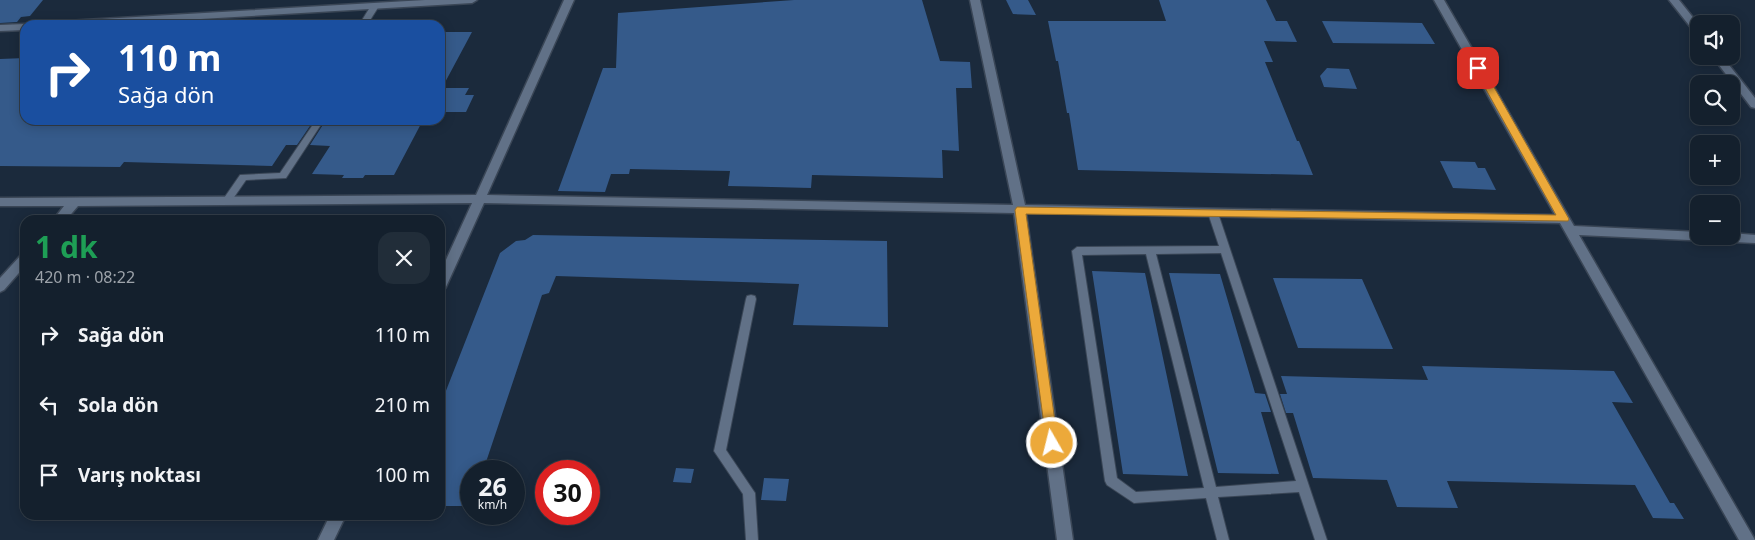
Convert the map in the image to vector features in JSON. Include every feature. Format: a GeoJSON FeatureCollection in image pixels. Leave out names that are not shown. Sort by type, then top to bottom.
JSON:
{"type":"FeatureCollection","features":[{"type":"Feature","properties":{"kind":"street"},"geometry":{"type":"LineString","coordinates":[[135,20],[472,0]]}},
{"type":"Feature","properties":{"kind":"street"},"geometry":{"type":"LineString","coordinates":[[445,275],[569,0]]}},
{"type":"Feature","properties":{"kind":"street"},"geometry":{"type":"LineString","coordinates":[[976,0],[1020,210],[1065,540]]}},
{"type":"Feature","properties":{"kind":"street"},"geometry":{"type":"LineString","coordinates":[[1439,0],[1747,540]]}},
{"type":"Feature","properties":{"kind":"street"},"geometry":{"type":"LineString","coordinates":[[1674,0],[1690,20]]}},
{"type":"Feature","properties":{"kind":"street"},"geometry":{"type":"LineString","coordinates":[[0,28],[20,27]]}},
{"type":"Feature","properties":{"kind":"street"},"geometry":{"type":"LineString","coordinates":[[1724,65],[1755,105]]}},
{"type":"Feature","properties":{"kind":"street"},"geometry":{"type":"LineString","coordinates":[[0,202],[479,199],[1213,213],[1567,224],[1755,239]]}},
{"type":"Feature","properties":{"kind":"street"},"geometry":{"type":"LineString","coordinates":[[63,215],[74,202]]}},
{"type":"Feature","properties":{"kind":"street"},"geometry":{"type":"LineString","coordinates":[[0,287],[20,264]]}},
{"type":"Feature","properties":{"kind":"street"},"geometry":{"type":"LineString","coordinates":[[326,540],[336,520]]}},
{"type":"Feature","properties":{"kind":"lane"},"geometry":{"type":"LineString","coordinates":[[366,20],[374,6]]}},
{"type":"Feature","properties":{"kind":"lane"},"geometry":{"type":"LineString","coordinates":[[227,201],[243,177],[283,176],[317,125]]}},
{"type":"Feature","properties":{"kind":"lane"},"geometry":{"type":"LineString","coordinates":[[1213,213],[1320,540]]}},
{"type":"Feature","properties":{"kind":"lane"},"geometry":{"type":"LineString","coordinates":[[1225,249],[1077,251],[1111,480],[1134,498],[1303,486]]}},
{"type":"Feature","properties":{"kind":"lane"},"geometry":{"type":"LineString","coordinates":[[1150,250],[1223,540]]}},
{"type":"Feature","properties":{"kind":"lane"},"geometry":{"type":"LineString","coordinates":[[751,299],[720,451],[749,493],[752,540]]}},
{"type":"Feature","properties":{"kind":"building"},"geometry":{"type":"Polygon","coordinates":[[[0,0],[43,0],[30,16],[21,17],[17,22],[0,23],[0,0]]]}},
{"type":"Feature","properties":{"kind":"building"},"geometry":{"type":"Polygon","coordinates":[[[794,0],[922,0],[940,61],[970,62],[972,88],[956,88],[959,151],[942,150],[943,178],[812,175],[811,188],[728,186],[730,171],[630,169],[629,174],[611,174],[605,192],[558,191],[603,68],[616,68],[618,13],[794,0]]]}},
{"type":"Feature","properties":{"kind":"building"},"geometry":{"type":"Polygon","coordinates":[[[1006,0],[1028,0],[1036,15],[1013,14],[1006,0]]]}},
{"type":"Feature","properties":{"kind":"building"},"geometry":{"type":"Polygon","coordinates":[[[1159,0],[1266,0],[1276,21],[1287,21],[1297,42],[1264,41],[1273,62],[1265,62],[1313,175],[1078,170],[1069,113],[1067,113],[1058,61],[1056,61],[1048,21],[1166,21],[1159,0]]]}},
{"type":"Feature","properties":{"kind":"building"},"geometry":{"type":"Polygon","coordinates":[[[1322,21],[1422,23],[1435,44],[1333,43],[1322,21]]]}},
{"type":"Feature","properties":{"kind":"building"},"geometry":{"type":"Polygon","coordinates":[[[445,32],[472,32],[445,82],[445,32]]]}},
{"type":"Feature","properties":{"kind":"building"},"geometry":{"type":"Polygon","coordinates":[[[20,58],[20,125],[311,125],[297,145],[286,145],[272,166],[124,162],[120,167],[0,166],[0,59],[20,58]]]}},
{"type":"Feature","properties":{"kind":"building"},"geometry":{"type":"Polygon","coordinates":[[[1327,68],[1349,69],[1357,89],[1324,87],[1320,76],[1327,68]]]}},
{"type":"Feature","properties":{"kind":"building"},"geometry":{"type":"Polygon","coordinates":[[[445,88],[469,88],[465,95],[474,95],[466,112],[445,112],[445,88]]]}},
{"type":"Feature","properties":{"kind":"building"},"geometry":{"type":"Polygon","coordinates":[[[323,125],[420,125],[394,175],[365,175],[363,178],[342,178],[344,175],[312,174],[330,146],[310,145],[323,125]]]}},
{"type":"Feature","properties":{"kind":"building"},"geometry":{"type":"Polygon","coordinates":[[[1440,161],[1475,162],[1478,168],[1485,168],[1496,190],[1453,188],[1440,161]]]}},
{"type":"Feature","properties":{"kind":"building"},"geometry":{"type":"Polygon","coordinates":[[[533,235],[887,241],[888,327],[793,325],[799,284],[556,276],[549,293],[542,295],[487,460],[460,460],[460,506],[445,506],[445,393],[500,253],[516,241],[525,240],[533,235]]]}},
{"type":"Feature","properties":{"kind":"building"},"geometry":{"type":"Polygon","coordinates":[[[1092,271],[1145,273],[1188,476],[1123,474],[1092,271]]]}},
{"type":"Feature","properties":{"kind":"building"},"geometry":{"type":"Polygon","coordinates":[[[1169,273],[1220,274],[1255,393],[1265,394],[1271,412],[1261,412],[1279,474],[1218,473],[1169,273]]]}},
{"type":"Feature","properties":{"kind":"building"},"geometry":{"type":"Polygon","coordinates":[[[1273,278],[1362,279],[1393,349],[1298,348],[1273,278]]]}},
{"type":"Feature","properties":{"kind":"building"},"geometry":{"type":"Polygon","coordinates":[[[1422,366],[1614,371],[1633,403],[1612,402],[1670,503],[1674,503],[1684,519],[1653,518],[1635,485],[1447,481],[1458,508],[1397,507],[1387,480],[1313,478],[1293,413],[1286,413],[1280,394],[1287,394],[1281,376],[1428,380],[1422,366]]]}},
{"type":"Feature","properties":{"kind":"building"},"geometry":{"type":"Polygon","coordinates":[[[676,468],[694,469],[691,483],[673,482],[676,468]]]}},
{"type":"Feature","properties":{"kind":"building"},"geometry":{"type":"Polygon","coordinates":[[[764,478],[789,479],[786,501],[761,500],[764,478]]]}},
{"type":"Feature","properties":{"kind":"route"},"geometry":{"type":"LineString","coordinates":[[1052,443],[1020,210],[1564,219],[1478,68]]}}]}
